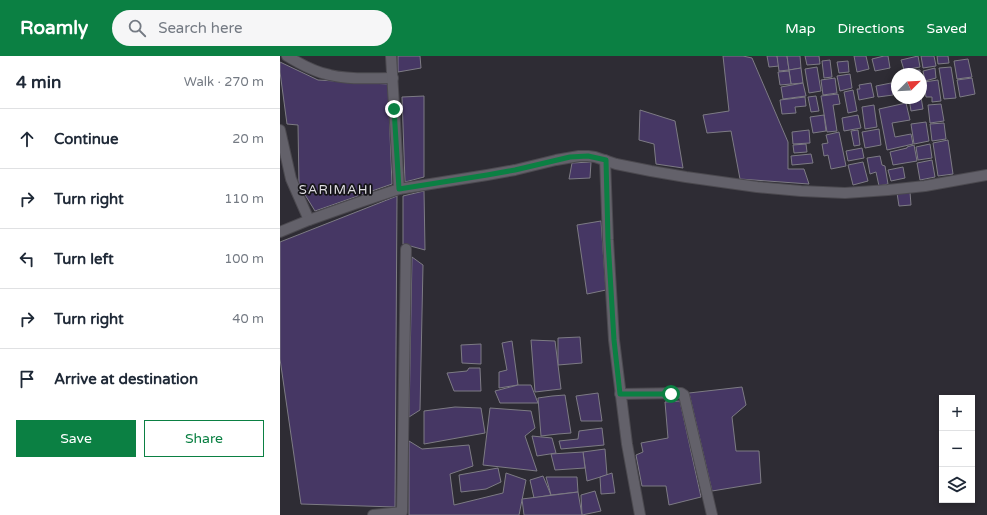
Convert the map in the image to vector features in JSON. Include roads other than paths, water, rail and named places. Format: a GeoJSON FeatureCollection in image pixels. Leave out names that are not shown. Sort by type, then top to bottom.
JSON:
{"type":"FeatureCollection","features":[{"type":"Feature","properties":{"kind":"street"},"geometry":{"type":"LineString","coordinates":[[287,56],[302,65],[330,76],[392,78]]}},
{"type":"Feature","properties":{"kind":"street"},"geometry":{"type":"LineString","coordinates":[[391,56],[399,189]]}},
{"type":"Feature","properties":{"kind":"street"},"geometry":{"type":"LineString","coordinates":[[280,130],[291,179],[309,220]]}},
{"type":"Feature","properties":{"kind":"street"},"geometry":{"type":"LineString","coordinates":[[280,232],[309,220],[399,189],[494,174],[570,157],[588,156],[616,164],[692,178],[757,187],[816,192],[845,193],[888,190],[925,186],[987,175]]}},
{"type":"Feature","properties":{"kind":"street"},"geometry":{"type":"LineString","coordinates":[[606,160],[608,240],[614,340],[627,444],[640,515]]}},
{"type":"Feature","properties":{"kind":"street"},"geometry":{"type":"LineString","coordinates":[[373,515],[402,514],[406,250]]}},
{"type":"Feature","properties":{"kind":"street"},"geometry":{"type":"LineString","coordinates":[[620,394],[684,394],[712,515]]}},
{"type":"Feature","properties":{"kind":"district","name":"SARIMAHI"},"geometry":{"type":"Point","coordinates":[336,189]}}]}
